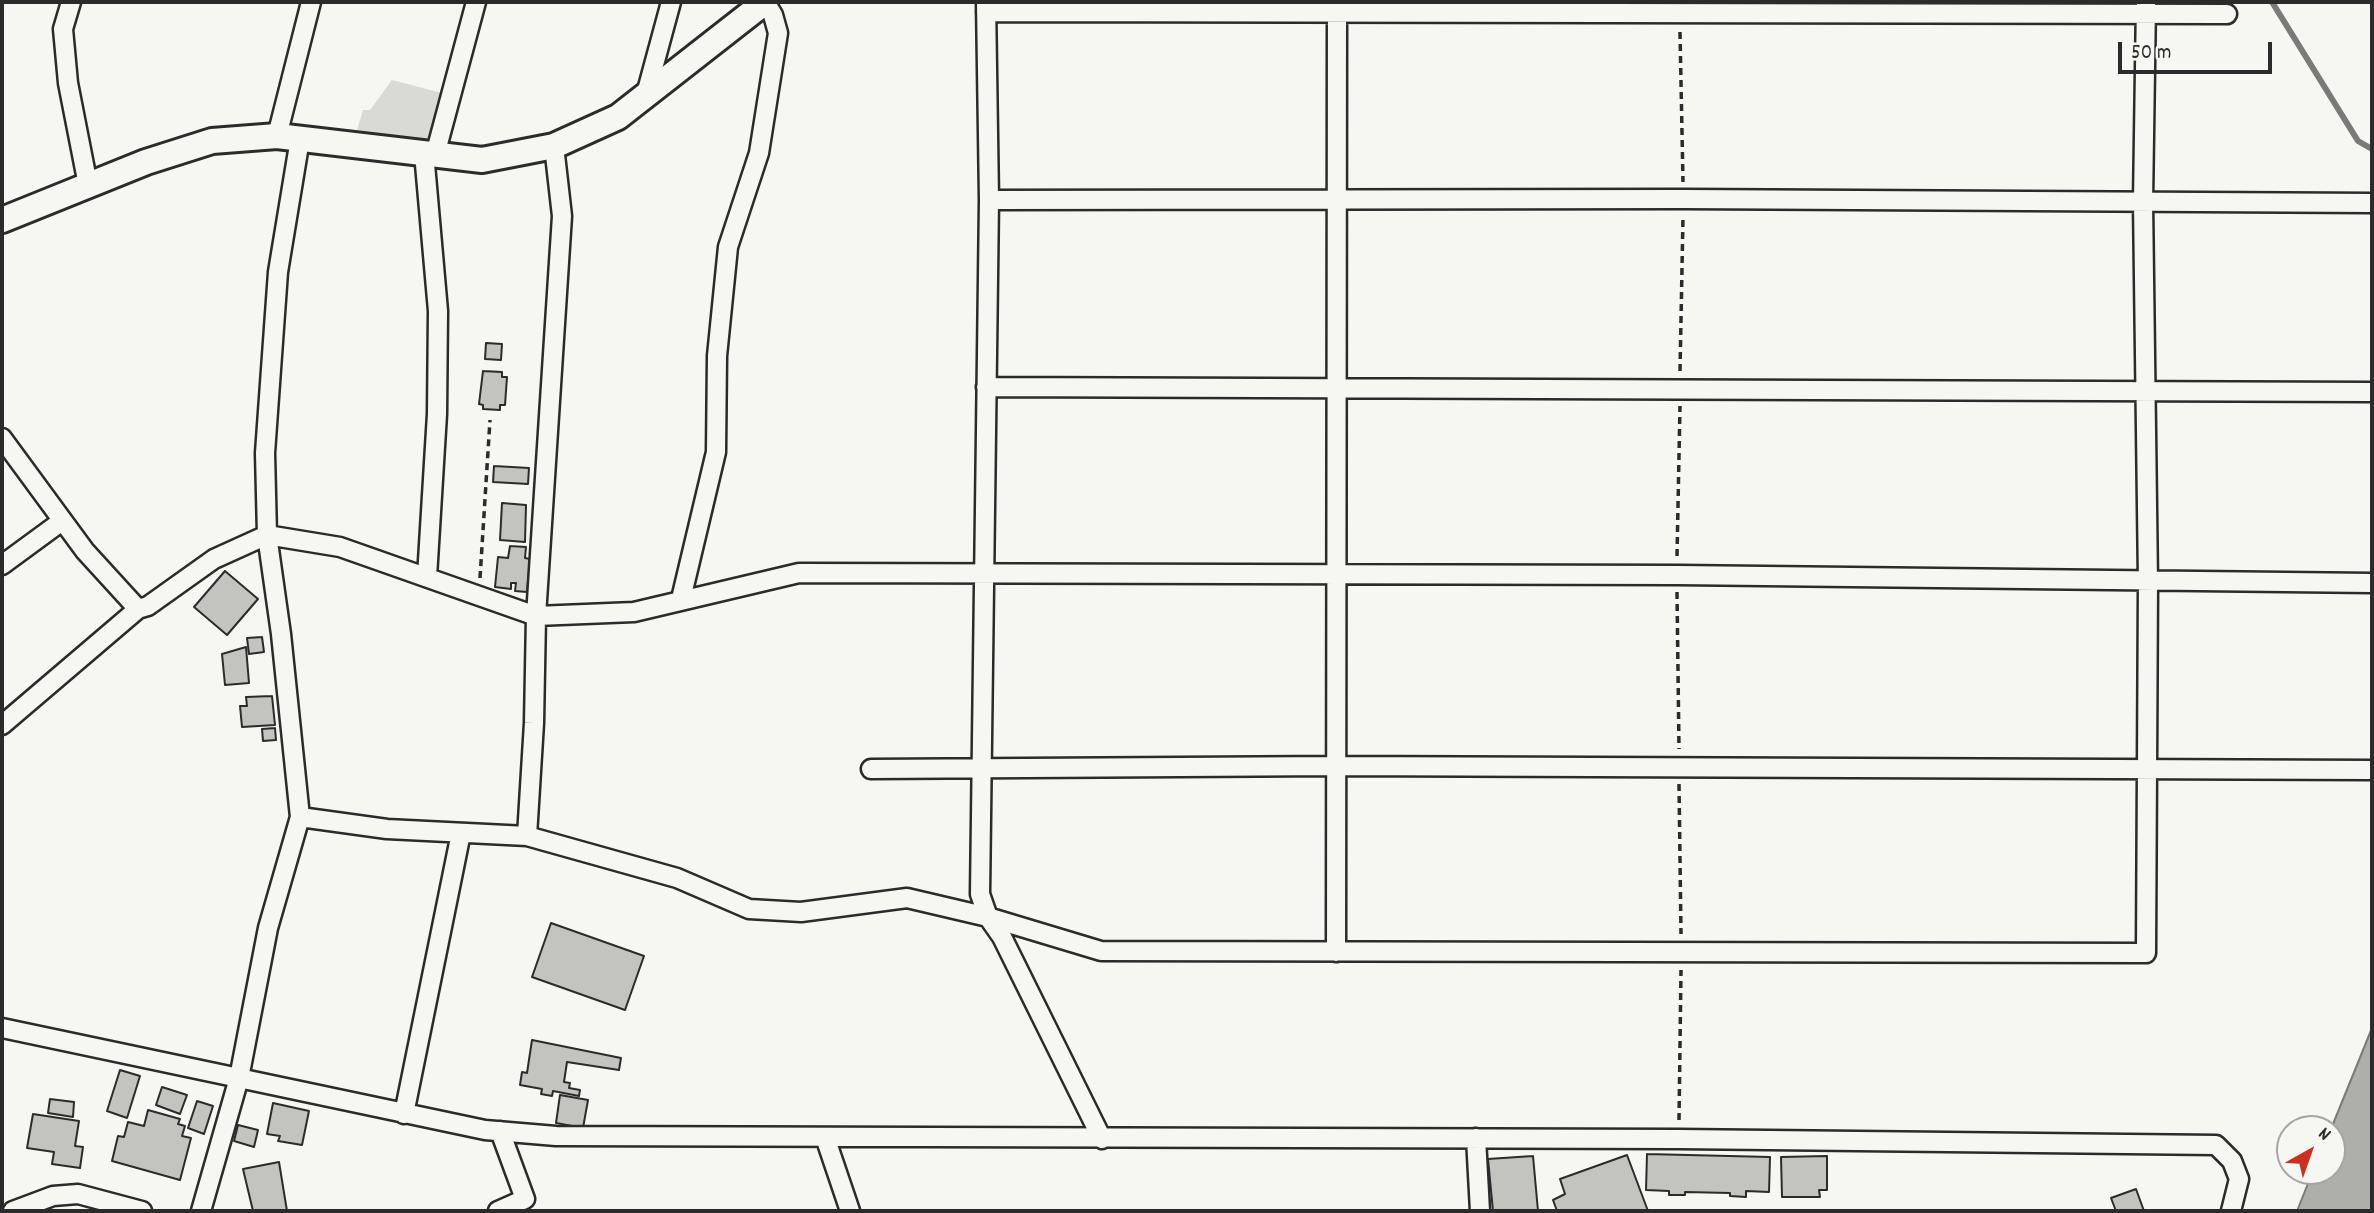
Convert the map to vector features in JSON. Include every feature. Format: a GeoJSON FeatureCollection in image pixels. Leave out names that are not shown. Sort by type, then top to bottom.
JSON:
{"type":"FeatureCollection","features":[{"type":"Feature","properties":{"kind":"street"},"geometry":{"type":"LineString","coordinates":[[71,2],[63,29],[68,83],[88,185]]}},
{"type":"Feature","properties":{"kind":"street"},"geometry":{"type":"LineString","coordinates":[[201,1211],[239,1078],[268,928],[300,817],[281,634],[267,535],[265,453],[288,138],[311,2]]}},
{"type":"Feature","properties":{"kind":"street"},"geometry":{"type":"LineString","coordinates":[[427,577],[437,414],[438,311],[429,154],[475,2]]}},
{"type":"Feature","properties":{"kind":"street"},"geometry":{"type":"LineString","coordinates":[[645,98],[671,2]]}},
{"type":"Feature","properties":{"kind":"street"},"geometry":{"type":"LineString","coordinates":[[2,220],[88,185],[212,141],[288,138],[482,160],[554,146],[618,117],[765,2],[773,15],[778,33],[759,153],[728,247],[717,356],[716,453],[681,599]]}},
{"type":"Feature","properties":{"kind":"street"},"geometry":{"type":"LineString","coordinates":[[1102,1139],[1002,937],[988,917],[980,894],[982,571],[989,200],[986,7],[1337,7],[1679,13],[2146,8],[2227,14]]}},
{"type":"Feature","properties":{"kind":"street"},"geometry":{"type":"LineString","coordinates":[[1336,952],[1337,7]]}},
{"type":"Feature","properties":{"kind":"street"},"geometry":{"type":"LineString","coordinates":[[300,817],[387,829],[527,836],[677,878],[749,909],[801,912],[906,898],[988,917],[1101,951],[2146,953],[2148,582],[2143,202],[2146,8]]}},
{"type":"Feature","properties":{"kind":"street"},"geometry":{"type":"LineString","coordinates":[[527,836],[534,723],[536,616],[562,216],[554,146]]}},
{"type":"Feature","properties":{"kind":"street"},"geometry":{"type":"LineString","coordinates":[[989,200],[1683,199],[2372,203]]}},
{"type":"Feature","properties":{"kind":"street"},"geometry":{"type":"LineString","coordinates":[[986,387],[2372,392]]}},
{"type":"Feature","properties":{"kind":"street"},"geometry":{"type":"LineString","coordinates":[[2,438],[62,521],[138,609]]}},
{"type":"Feature","properties":{"kind":"street"},"geometry":{"type":"LineString","coordinates":[[2,565],[62,521]]}},
{"type":"Feature","properties":{"kind":"street"},"geometry":{"type":"LineString","coordinates":[[2,725],[138,609],[148,606],[214,559],[267,535],[340,547],[536,616],[634,612],[799,573],[982,571],[1677,575],[2372,583]]}},
{"type":"Feature","properties":{"kind":"street"},"geometry":{"type":"LineString","coordinates":[[871,769],[1335,766],[2372,770]]}},
{"type":"Feature","properties":{"kind":"street"},"geometry":{"type":"LineString","coordinates":[[404,1114],[461,833]]}},
{"type":"Feature","properties":{"kind":"street"},"geometry":{"type":"LineString","coordinates":[[2,1028],[404,1114],[500,1131],[556,1136],[1678,1139],[2216,1145],[2232,1161],[2239,1179],[2231,1211]]}},
{"type":"Feature","properties":{"kind":"street"},"geometry":{"type":"LineString","coordinates":[[498,1211],[524,1199],[500,1131]]}},
{"type":"Feature","properties":{"kind":"street"},"geometry":{"type":"LineString","coordinates":[[825,1137],[850,1211]]}},
{"type":"Feature","properties":{"kind":"street"},"geometry":{"type":"LineString","coordinates":[[1476,1138],[1480,1211]]}},
{"type":"Feature","properties":{"kind":"street"},"geometry":{"type":"LineString","coordinates":[[13,1211],[53,1196],[78,1194],[142,1211]]}},
{"type":"Feature","properties":{"kind":"path"},"geometry":{"type":"LineString","coordinates":[[1678,1139],[1681,952],[1677,575],[1683,199],[1679,13]]}},
{"type":"Feature","properties":{"kind":"path"},"geometry":{"type":"LineString","coordinates":[[479,595],[490,419]]}},
{"type":"Feature","properties":{"kind":"shaded area"},"geometry":{"type":"Polygon","coordinates":[[[392,80],[442,93],[428,142],[357,130],[363,110],[370,110],[392,80]]]}},
{"type":"Feature","properties":{"kind":"shaded area"},"geometry":{"type":"Polygon","coordinates":[[[2372,1028],[2372,1211],[2297,1211],[2307,1185],[2346,1185],[2346,1115],[2337,1115],[2372,1028]]]}},
{"type":"Feature","properties":{"kind":"building"},"geometry":{"type":"Polygon","coordinates":[[[486,343],[502,344],[501,360],[485,359],[486,343]]]}},
{"type":"Feature","properties":{"kind":"building"},"geometry":{"type":"Polygon","coordinates":[[[483,371],[502,372],[502,377],[507,377],[505,405],[500,405],[500,410],[483,409],[483,405],[479,404],[483,371]]]}},
{"type":"Feature","properties":{"kind":"building"},"geometry":{"type":"Polygon","coordinates":[[[494,466],[529,468],[528,484],[493,482],[494,466]]]}},
{"type":"Feature","properties":{"kind":"building"},"geometry":{"type":"Polygon","coordinates":[[[502,503],[526,505],[525,542],[500,540],[502,503]]]}},
{"type":"Feature","properties":{"kind":"building"},"geometry":{"type":"Polygon","coordinates":[[[510,546],[526,547],[525,558],[530,559],[527,592],[515,591],[516,583],[511,583],[511,589],[495,587],[498,557],[508,558],[510,546]]]}},
{"type":"Feature","properties":{"kind":"building"},"geometry":{"type":"Polygon","coordinates":[[[225,571],[258,599],[227,635],[194,607],[225,571]]]}},
{"type":"Feature","properties":{"kind":"building"},"geometry":{"type":"Polygon","coordinates":[[[262,637],[264,652],[249,654],[247,638],[262,637]]]}},
{"type":"Feature","properties":{"kind":"building"},"geometry":{"type":"Polygon","coordinates":[[[246,647],[249,683],[225,685],[222,654],[246,647]]]}},
{"type":"Feature","properties":{"kind":"building"},"geometry":{"type":"Polygon","coordinates":[[[272,696],[275,725],[242,727],[240,706],[247,706],[246,697],[272,696]]]}},
{"type":"Feature","properties":{"kind":"building"},"geometry":{"type":"Polygon","coordinates":[[[275,728],[276,740],[263,741],[262,729],[275,728]]]}},
{"type":"Feature","properties":{"kind":"building"},"geometry":{"type":"Polygon","coordinates":[[[551,923],[644,956],[625,1010],[532,977],[551,923]]]}},
{"type":"Feature","properties":{"kind":"building"},"geometry":{"type":"Polygon","coordinates":[[[532,1040],[621,1058],[619,1070],[567,1062],[564,1082],[570,1083],[569,1088],[580,1090],[579,1096],[553,1091],[552,1096],[541,1094],[542,1089],[520,1085],[522,1072],[527,1073],[532,1040]]]}},
{"type":"Feature","properties":{"kind":"building"},"geometry":{"type":"Polygon","coordinates":[[[120,1070],[140,1076],[127,1118],[107,1111],[120,1070]]]}},
{"type":"Feature","properties":{"kind":"building"},"geometry":{"type":"Polygon","coordinates":[[[162,1087],[187,1095],[180,1114],[156,1105],[162,1087]]]}},
{"type":"Feature","properties":{"kind":"building"},"geometry":{"type":"Polygon","coordinates":[[[560,1095],[588,1100],[583,1128],[556,1123],[560,1095]]]}},
{"type":"Feature","properties":{"kind":"building"},"geometry":{"type":"Polygon","coordinates":[[[50,1099],[74,1102],[73,1117],[48,1113],[50,1099]]]}},
{"type":"Feature","properties":{"kind":"building"},"geometry":{"type":"Polygon","coordinates":[[[197,1101],[213,1106],[204,1134],[188,1128],[197,1101]]]}},
{"type":"Feature","properties":{"kind":"building"},"geometry":{"type":"Polygon","coordinates":[[[273,1103],[309,1111],[302,1145],[278,1141],[280,1136],[267,1134],[273,1103]]]}},
{"type":"Feature","properties":{"kind":"building"},"geometry":{"type":"Polygon","coordinates":[[[148,1110],[180,1119],[178,1124],[185,1126],[182,1136],[191,1138],[180,1180],[112,1161],[118,1136],[124,1137],[128,1122],[144,1126],[148,1110]]]}},
{"type":"Feature","properties":{"kind":"building"},"geometry":{"type":"Polygon","coordinates":[[[33,1114],[79,1121],[75,1146],[83,1147],[80,1168],[52,1164],[54,1152],[27,1148],[33,1114]]]}},
{"type":"Feature","properties":{"kind":"building"},"geometry":{"type":"Polygon","coordinates":[[[238,1125],[258,1130],[254,1147],[234,1141],[238,1125]]]}},
{"type":"Feature","properties":{"kind":"building"},"geometry":{"type":"Polygon","coordinates":[[[1647,1154],[1770,1157],[1769,1192],[1746,1191],[1746,1197],[1730,1196],[1730,1193],[1685,1192],[1685,1195],[1669,1195],[1669,1191],[1646,1190],[1647,1154]]]}},
{"type":"Feature","properties":{"kind":"building"},"geometry":{"type":"Polygon","coordinates":[[[1627,1155],[1648,1211],[1557,1211],[1553,1200],[1565,1194],[1560,1179],[1627,1155]]]}},
{"type":"Feature","properties":{"kind":"building"},"geometry":{"type":"Polygon","coordinates":[[[1533,1156],[1538,1211],[1493,1211],[1488,1159],[1533,1156]]]}},
{"type":"Feature","properties":{"kind":"building"},"geometry":{"type":"Polygon","coordinates":[[[1827,1156],[1827,1190],[1819,1190],[1820,1197],[1782,1197],[1781,1157],[1827,1156]]]}},
{"type":"Feature","properties":{"kind":"building"},"geometry":{"type":"Polygon","coordinates":[[[279,1162],[287,1211],[253,1211],[243,1169],[279,1162]]]}},
{"type":"Feature","properties":{"kind":"building"},"geometry":{"type":"Polygon","coordinates":[[[2136,1189],[2144,1211],[2116,1211],[2111,1198],[2136,1189]]]}},
{"type":"Feature","properties":{"kind":"waterway"},"geometry":{"type":"LineString","coordinates":[[2272,2],[2358,141],[2372,149]]}}]}
